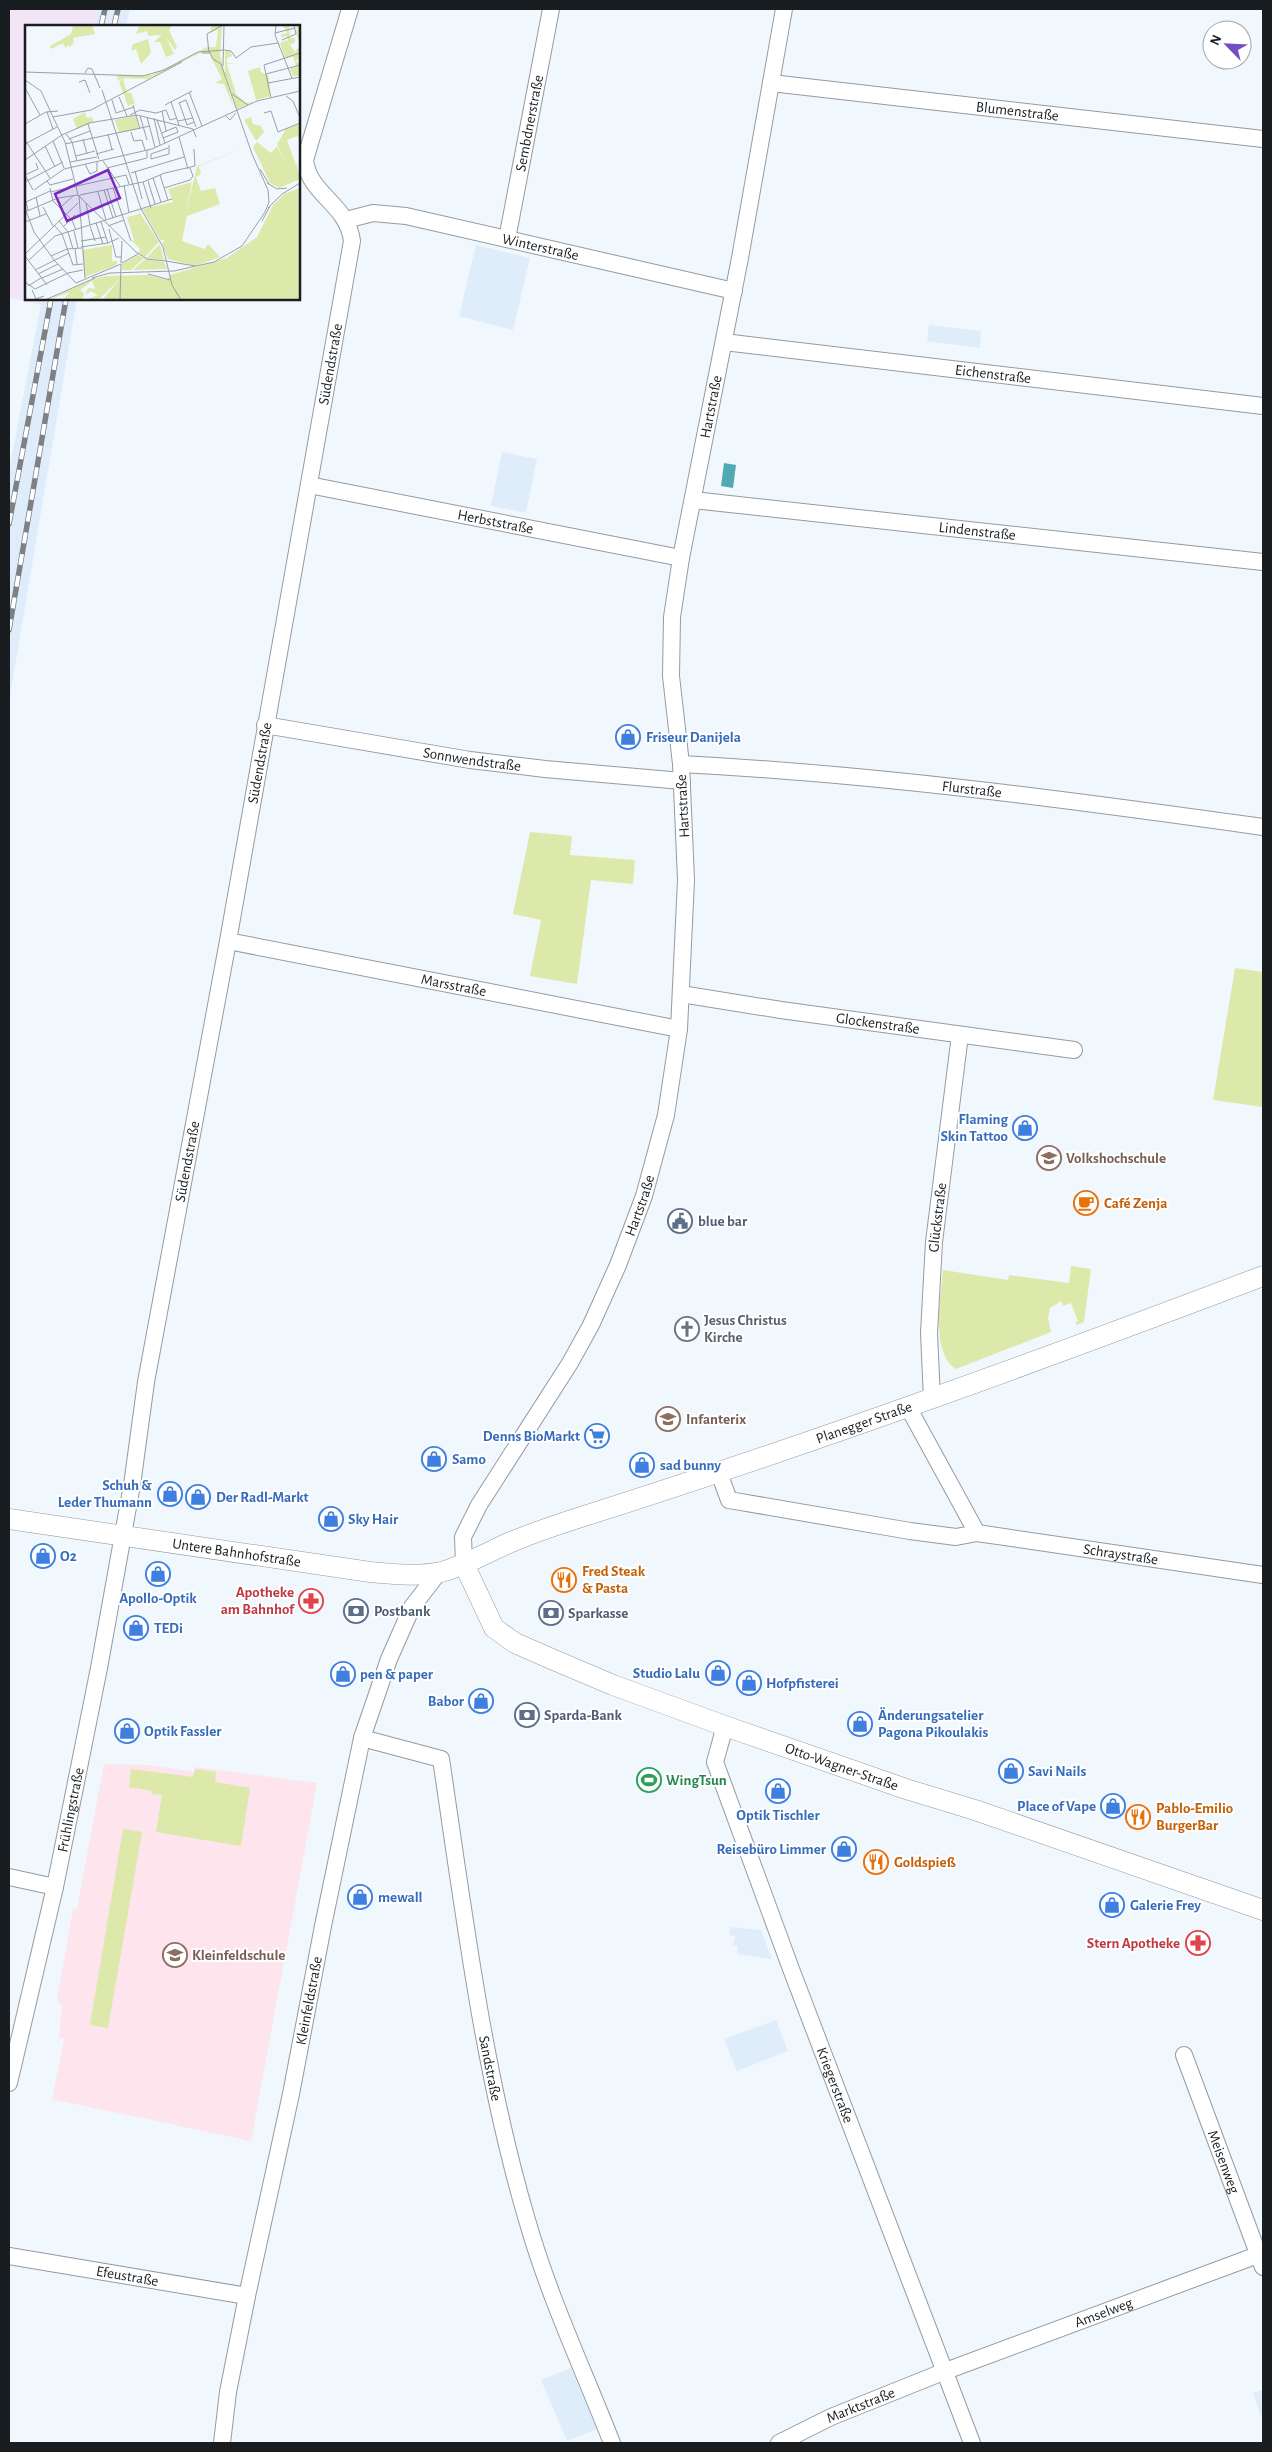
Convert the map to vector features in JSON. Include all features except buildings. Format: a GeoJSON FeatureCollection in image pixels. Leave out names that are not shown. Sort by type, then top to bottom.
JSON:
{"type":"FeatureCollection","features":[{"type":"Feature","properties":{"kind":"street","name":"Südendstraße"},"geometry":{"type":"LineString","coordinates":[[122,1535],[132,1485],[146,1382],[228,941],[352,241],[346,220],[338,209],[314,185],[306,169],[305,160],[350,9]]}},
{"type":"Feature","properties":{"kind":"street","name":"Sembdnerstraße"},"geometry":{"type":"LineString","coordinates":[[507,239],[551,9]]}},
{"type":"Feature","properties":{"kind":"street","name":"Hartstraße"},"geometry":{"type":"LineString","coordinates":[[464,1564],[463,1537],[479,1506],[570,1363],[591,1324],[618,1265],[658,1154],[673,1078],[681,994],[686,880],[681,764],[672,696],[670,647],[672,617],[681,558],[734,291],[784,9]]}},
{"type":"Feature","properties":{"kind":"street","name":"Blumenstraße"},"geometry":{"type":"LineString","coordinates":[[771,83],[1263,139]]}},
{"type":"Feature","properties":{"kind":"street","name":"Winterstraße"},"geometry":{"type":"LineString","coordinates":[[346,220],[373,213],[406,216],[734,291]]}},
{"type":"Feature","properties":{"kind":"street","name":"Eichenstraße"},"geometry":{"type":"LineString","coordinates":[[724,342],[1263,406]]}},
{"type":"Feature","properties":{"kind":"street","name":"Herbststraße"},"geometry":{"type":"LineString","coordinates":[[309,485],[681,558]]}},
{"type":"Feature","properties":{"kind":"street","name":"Lindenstraße"},"geometry":{"type":"LineString","coordinates":[[693,500],[1263,562]]}},
{"type":"Feature","properties":{"kind":"street","name":"Sonnwendstraße"},"geometry":{"type":"LineString","coordinates":[[265,725],[470,760],[551,770],[682,781]]}},
{"type":"Feature","properties":{"kind":"street","name":"Flurstraße"},"geometry":{"type":"LineString","coordinates":[[681,764],[959,788],[1098,804],[1263,827]]}},
{"type":"Feature","properties":{"kind":"street","name":"Marsstraße"},"geometry":{"type":"LineString","coordinates":[[228,941],[678,1029]]}},
{"type":"Feature","properties":{"kind":"street","name":"Glockenstraße"},"geometry":{"type":"LineString","coordinates":[[681,994],[781,1010],[1074,1050]]}},
{"type":"Feature","properties":{"kind":"street","name":"Glückstraße"},"geometry":{"type":"LineString","coordinates":[[932,1399],[929,1333],[934,1242],[960,1035]]}},
{"type":"Feature","properties":{"kind":"street","name":"Planegger Straße"},"geometry":{"type":"LineString","coordinates":[[464,1564],[558,1524],[719,1473],[908,1408],[1263,1276]]}},
{"type":"Feature","properties":{"kind":"street"},"geometry":{"type":"LineString","coordinates":[[908,1408],[970,1535]]}},
{"type":"Feature","properties":{"kind":"street","name":"Schraystraße"},"geometry":{"type":"LineString","coordinates":[[719,1473],[728,1500],[884,1527],[956,1537],[970,1535],[1263,1575]]}},
{"type":"Feature","properties":{"kind":"street","name":"Untere Bahnhofstraße"},"geometry":{"type":"LineString","coordinates":[[9,1519],[407,1576],[440,1572],[464,1564]]}},
{"type":"Feature","properties":{"kind":"street","name":"Frühlingstraße"},"geometry":{"type":"LineString","coordinates":[[9,2083],[56,1887],[99,1668],[122,1535]]}},
{"type":"Feature","properties":{"kind":"street","name":"Otto-Wagner-Straße"},"geometry":{"type":"LineString","coordinates":[[464,1564],[494,1628],[515,1643],[598,1679],[725,1726],[1012,1822],[1263,1910]]}},
{"type":"Feature","properties":{"kind":"street","name":"Kleinfeldstraße"},"geometry":{"type":"LineString","coordinates":[[222,2443],[228,2392],[247,2296],[291,2094],[322,1926],[362,1738],[389,1659],[412,1607],[440,1572]]}},
{"type":"Feature","properties":{"kind":"street","name":"Kriegerstraße"},"geometry":{"type":"LineString","coordinates":[[725,1726],[715,1762],[943,2372],[972,2443]]}},
{"type":"Feature","properties":{"kind":"street","name":"Sandstraße"},"geometry":{"type":"LineString","coordinates":[[362,1738],[441,1759],[493,2079],[523,2205],[532,2236],[571,2344],[612,2443]]}},
{"type":"Feature","properties":{"kind":"street"},"geometry":{"type":"LineString","coordinates":[[9,1877],[56,1887]]}},
{"type":"Feature","properties":{"kind":"street","name":"Meisenweg"},"geometry":{"type":"LineString","coordinates":[[1184,2056],[1262,2258]]}},
{"type":"Feature","properties":{"kind":"street","name":"Efeustraße"},"geometry":{"type":"LineString","coordinates":[[9,2256],[247,2296]]}},
{"type":"Feature","properties":{"kind":"street","name":"Amselweg"},"geometry":{"type":"LineString","coordinates":[[943,2372],[1262,2258]]}},
{"type":"Feature","properties":{"kind":"street","name":"Marktstraße"},"geometry":{"type":"LineString","coordinates":[[779,2443],[832,2417],[943,2372]]}},
{"type":"Feature","properties":{"kind":"shaded area"},"geometry":{"type":"Polygon","coordinates":[[[9,9],[98,9],[94,25],[25,25],[25,300],[42,300],[41,305],[9,298],[9,9]]]}},
{"type":"Feature","properties":{"kind":"shaded area"},"geometry":{"type":"Polygon","coordinates":[[[98,9],[130,9],[126,25],[94,25],[98,9]]]}},
{"type":"Feature","properties":{"kind":"shaded area"},"geometry":{"type":"Polygon","coordinates":[[[476,245],[530,258],[513,330],[459,316],[476,245]]]}},
{"type":"Feature","properties":{"kind":"shaded area"},"geometry":{"type":"Polygon","coordinates":[[[42,300],[77,300],[9,702],[9,470],[42,300]]]}},
{"type":"Feature","properties":{"kind":"shaded area"},"geometry":{"type":"Polygon","coordinates":[[[929,325],[981,331],[980,348],[927,341],[929,325]]]}},
{"type":"Feature","properties":{"kind":"shaded area"},"geometry":{"type":"Polygon","coordinates":[[[502,452],[537,459],[526,513],[491,506],[502,452]]]}},
{"type":"Feature","properties":{"kind":"shaded area","name":"Kleinfeldschule"},"geometry":{"type":"Polygon","coordinates":[[[104,1764],[149,1765],[194,1772],[195,1767],[317,1783],[251,2141],[52,2099],[64,2039],[59,2037],[62,2005],[57,2001],[73,1909],[77,1909],[104,1764]]]}},
{"type":"Feature","properties":{"kind":"shaded area"},"geometry":{"type":"Polygon","coordinates":[[[731,1927],[761,1930],[772,1959],[737,1954],[738,1946],[733,1945],[735,1936],[729,1935],[731,1927]]]}},
{"type":"Feature","properties":{"kind":"shaded area"},"geometry":{"type":"Polygon","coordinates":[[[776,2020],[788,2051],[737,2071],[724,2039],[776,2020]]]}},
{"type":"Feature","properties":{"kind":"shaded area"},"geometry":{"type":"Polygon","coordinates":[[[571,2368],[597,2429],[567,2441],[541,2380],[571,2368]]]}},
{"type":"Feature","properties":{"kind":"shaded area"},"geometry":{"type":"Polygon","coordinates":[[[1263,2390],[1263,2423],[1253,2393],[1263,2390]]]}},
{"type":"Feature","properties":{"kind":"green space"},"geometry":{"type":"Polygon","coordinates":[[[530,832],[572,836],[570,855],[635,860],[633,884],[591,880],[577,984],[530,976],[541,920],[513,914],[530,832]]]}},
{"type":"Feature","properties":{"kind":"green space"},"geometry":{"type":"Polygon","coordinates":[[[1235,968],[1263,972],[1263,1107],[1213,1100],[1235,968]]]}},
{"type":"Feature","properties":{"kind":"green space"},"geometry":{"type":"Polygon","coordinates":[[[1071,1266],[1091,1269],[1084,1322],[1077,1325],[1075,1322],[1078,1321],[1071,1303],[1063,1306],[1061,1301],[1050,1308],[1048,1318],[1051,1332],[956,1369],[948,1361],[943,1351],[939,1324],[943,1270],[1008,1280],[1009,1275],[1069,1283],[1071,1266]]]}},
{"type":"Feature","properties":{"kind":"green space"},"geometry":{"type":"Polygon","coordinates":[[[131,1769],[193,1777],[195,1769],[216,1772],[215,1782],[250,1788],[241,1846],[156,1832],[162,1795],[151,1794],[152,1791],[129,1787],[131,1769]]]}},
{"type":"Feature","properties":{"kind":"green space"},"geometry":{"type":"Polygon","coordinates":[[[123,1829],[142,1832],[108,2028],[90,2025],[123,1829]]]}},
{"type":"Feature","properties":{"kind":"water"},"geometry":{"type":"Polygon","coordinates":[[[724,463],[736,465],[733,488],[721,486],[724,463]]]}},
{"type":"Feature","properties":{"kind":"railway"},"geometry":{"type":"LineString","coordinates":[[101,25],[105,9]]}},
{"type":"Feature","properties":{"kind":"railway"},"geometry":{"type":"LineString","coordinates":[[114,25],[118,9]]}},
{"type":"Feature","properties":{"kind":"railway"},"geometry":{"type":"LineString","coordinates":[[9,524],[51,300]]}},
{"type":"Feature","properties":{"kind":"railway"},"geometry":{"type":"LineString","coordinates":[[9,630],[66,300]]}},
{"type":"Feature","properties":{"kind":"place","name":"Friseur Danijela"},"geometry":{"type":"Point","coordinates":[628,737]}},
{"type":"Feature","properties":{"kind":"place","name":"Flaming Skin Tattoo"},"geometry":{"type":"Point","coordinates":[1025,1128]}},
{"type":"Feature","properties":{"kind":"place","name":"Volkshochschule"},"geometry":{"type":"Point","coordinates":[1049,1158]}},
{"type":"Feature","properties":{"kind":"place","name":"Café Zenja"},"geometry":{"type":"Point","coordinates":[1086,1203]}},
{"type":"Feature","properties":{"kind":"place","name":"blue bar"},"geometry":{"type":"Point","coordinates":[680,1221]}},
{"type":"Feature","properties":{"kind":"place","name":"Jesus Christus Kirche"},"geometry":{"type":"Point","coordinates":[687,1329]}},
{"type":"Feature","properties":{"kind":"place","name":"Infanterix"},"geometry":{"type":"Point","coordinates":[668,1419]}},
{"type":"Feature","properties":{"kind":"place","name":"Denns BioMarkt"},"geometry":{"type":"Point","coordinates":[597,1436]}},
{"type":"Feature","properties":{"kind":"place","name":"Samo"},"geometry":{"type":"Point","coordinates":[434,1459]}},
{"type":"Feature","properties":{"kind":"place","name":"sad bunny"},"geometry":{"type":"Point","coordinates":[642,1465]}},
{"type":"Feature","properties":{"kind":"place","name":"Schuh & Leder Thumann"},"geometry":{"type":"Point","coordinates":[170,1494]}},
{"type":"Feature","properties":{"kind":"place","name":"Der Radl-Markt"},"geometry":{"type":"Point","coordinates":[198,1497]}},
{"type":"Feature","properties":{"kind":"place","name":"Sky Hair"},"geometry":{"type":"Point","coordinates":[331,1519]}},
{"type":"Feature","properties":{"kind":"place","name":"O2"},"geometry":{"type":"Point","coordinates":[43,1556]}},
{"type":"Feature","properties":{"kind":"place","name":"Apollo-Optik"},"geometry":{"type":"Point","coordinates":[158,1574]}},
{"type":"Feature","properties":{"kind":"place","name":"Fred Steak & Pasta"},"geometry":{"type":"Point","coordinates":[564,1580]}},
{"type":"Feature","properties":{"kind":"place","name":"Apotheke am Bahnhof"},"geometry":{"type":"Point","coordinates":[311,1601]}},
{"type":"Feature","properties":{"kind":"place","name":"Postbank"},"geometry":{"type":"Point","coordinates":[356,1611]}},
{"type":"Feature","properties":{"kind":"place","name":"Sparkasse"},"geometry":{"type":"Point","coordinates":[551,1613]}},
{"type":"Feature","properties":{"kind":"place","name":"TEDi"},"geometry":{"type":"Point","coordinates":[136,1628]}},
{"type":"Feature","properties":{"kind":"place","name":"Studio Lalu"},"geometry":{"type":"Point","coordinates":[718,1673]}},
{"type":"Feature","properties":{"kind":"place","name":"pen & paper"},"geometry":{"type":"Point","coordinates":[343,1674]}},
{"type":"Feature","properties":{"kind":"place","name":"Hofpfisterei"},"geometry":{"type":"Point","coordinates":[749,1683]}},
{"type":"Feature","properties":{"kind":"place","name":"Babor"},"geometry":{"type":"Point","coordinates":[481,1701]}},
{"type":"Feature","properties":{"kind":"place","name":"Sparda-Bank"},"geometry":{"type":"Point","coordinates":[527,1715]}},
{"type":"Feature","properties":{"kind":"place","name":"Änderungsatelier Pagona Pikoulakis"},"geometry":{"type":"Point","coordinates":[860,1724]}},
{"type":"Feature","properties":{"kind":"place","name":"Optik Fassler"},"geometry":{"type":"Point","coordinates":[127,1731]}},
{"type":"Feature","properties":{"kind":"place","name":"Savi Nails"},"geometry":{"type":"Point","coordinates":[1011,1771]}},
{"type":"Feature","properties":{"kind":"place","name":"WingTsun"},"geometry":{"type":"Point","coordinates":[649,1780]}},
{"type":"Feature","properties":{"kind":"place","name":"Optik Tischler"},"geometry":{"type":"Point","coordinates":[778,1791]}},
{"type":"Feature","properties":{"kind":"place","name":"Place of Vape"},"geometry":{"type":"Point","coordinates":[1113,1806]}},
{"type":"Feature","properties":{"kind":"place","name":"Pablo-Emilio BurgerBar"},"geometry":{"type":"Point","coordinates":[1138,1817]}},
{"type":"Feature","properties":{"kind":"place","name":"Reisebüro Limmer"},"geometry":{"type":"Point","coordinates":[844,1849]}},
{"type":"Feature","properties":{"kind":"place","name":"Goldspieß"},"geometry":{"type":"Point","coordinates":[876,1862]}},
{"type":"Feature","properties":{"kind":"place","name":"mewall"},"geometry":{"type":"Point","coordinates":[360,1897]}},
{"type":"Feature","properties":{"kind":"place","name":"Galerie Frey"},"geometry":{"type":"Point","coordinates":[1112,1905]}},
{"type":"Feature","properties":{"kind":"place","name":"Stern Apotheke"},"geometry":{"type":"Point","coordinates":[1198,1943]}},
{"type":"Feature","properties":{"kind":"place","name":"Kleinfeldschule"},"geometry":{"type":"Point","coordinates":[175,1955]}}]}
